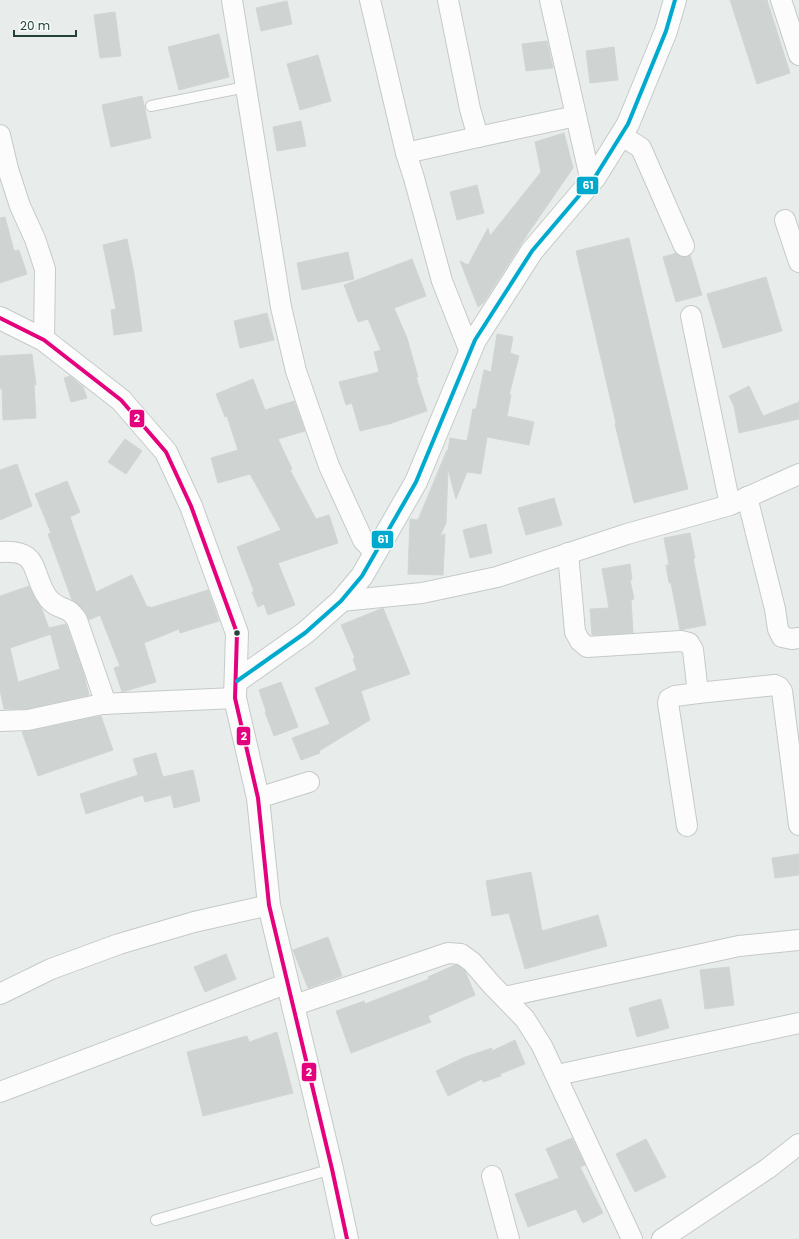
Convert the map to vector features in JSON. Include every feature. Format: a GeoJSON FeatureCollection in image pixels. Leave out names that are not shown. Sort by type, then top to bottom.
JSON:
{"type":"FeatureCollection","features":[{"type":"Feature","properties":{"kind":"main road"},"geometry":{"type":"LineString","coordinates":[[236,689],[305,633],[341,601],[362,576],[416,482],[475,340],[532,251],[591,182],[628,124],[666,31],[675,0]]}},
{"type":"Feature","properties":{"kind":"main road"},"geometry":{"type":"LineString","coordinates":[[0,318],[10,329],[44,340],[121,400],[166,452],[191,506],[238,633],[236,689],[258,798],[269,905],[332,1169],[347,1239]]}},
{"type":"Feature","properties":{"kind":"street"},"geometry":{"type":"LineString","coordinates":[[232,0],[282,307],[296,371],[329,466],[363,540],[375,553]]}},
{"type":"Feature","properties":{"kind":"street"},"geometry":{"type":"LineString","coordinates":[[370,0],[406,153],[442,281],[470,352]]}},
{"type":"Feature","properties":{"kind":"street"},"geometry":{"type":"LineString","coordinates":[[448,0],[470,110],[478,137]]}},
{"type":"Feature","properties":{"kind":"street"},"geometry":{"type":"LineString","coordinates":[[550,0],[591,182]]}},
{"type":"Feature","properties":{"kind":"street"},"geometry":{"type":"LineString","coordinates":[[781,0],[799,55]]}},
{"type":"Feature","properties":{"kind":"street"},"geometry":{"type":"LineString","coordinates":[[406,153],[576,116]]}},
{"type":"Feature","properties":{"kind":"street"},"geometry":{"type":"LineString","coordinates":[[0,135],[8,169],[20,206],[35,239],[45,269],[44,340]]}},
{"type":"Feature","properties":{"kind":"street"},"geometry":{"type":"LineString","coordinates":[[621,135],[641,148],[684,246]]}},
{"type":"Feature","properties":{"kind":"street"},"geometry":{"type":"LineString","coordinates":[[785,220],[799,262]]}},
{"type":"Feature","properties":{"kind":"street"},"geometry":{"type":"LineString","coordinates":[[692,316],[739,501],[775,609],[778,629],[782,637],[792,639],[799,638]]}},
{"type":"Feature","properties":{"kind":"street"},"geometry":{"type":"LineString","coordinates":[[341,601],[422,593],[497,577],[627,534],[739,501],[799,474]]}},
{"type":"Feature","properties":{"kind":"street"},"geometry":{"type":"LineString","coordinates":[[0,552],[20,552],[29,558],[48,598],[57,607],[70,611],[77,620],[106,704]]}},
{"type":"Feature","properties":{"kind":"street"},"geometry":{"type":"LineString","coordinates":[[568,553],[575,632],[580,641],[587,647],[681,641],[689,643],[694,650],[698,693]]}},
{"type":"Feature","properties":{"kind":"street"},"geometry":{"type":"LineString","coordinates":[[686,826],[668,703],[669,699],[675,696],[775,685],[782,691],[799,825]]}},
{"type":"Feature","properties":{"kind":"street"},"geometry":{"type":"LineString","coordinates":[[0,721],[28,720],[106,704],[236,689]]}},
{"type":"Feature","properties":{"kind":"street"},"geometry":{"type":"LineString","coordinates":[[258,798],[309,782]]}},
{"type":"Feature","properties":{"kind":"street"},"geometry":{"type":"LineString","coordinates":[[0,994],[51,969],[119,944],[194,922],[269,905]]}},
{"type":"Feature","properties":{"kind":"street"},"geometry":{"type":"LineString","coordinates":[[504,997],[738,946],[799,940]]}},
{"type":"Feature","properties":{"kind":"street"},"geometry":{"type":"LineString","coordinates":[[292,1006],[448,953],[461,954],[472,962],[525,1019],[542,1046],[632,1239]]}},
{"type":"Feature","properties":{"kind":"street"},"geometry":{"type":"LineString","coordinates":[[0,1092],[288,983]]}},
{"type":"Feature","properties":{"kind":"street"},"geometry":{"type":"LineString","coordinates":[[556,1075],[799,1023]]}},
{"type":"Feature","properties":{"kind":"street"},"geometry":{"type":"LineString","coordinates":[[662,1239],[767,1169],[799,1144]]}},
{"type":"Feature","properties":{"kind":"street"},"geometry":{"type":"LineString","coordinates":[[492,1176],[509,1239]]}},
{"type":"Feature","properties":{"kind":"lane"},"geometry":{"type":"LineString","coordinates":[[151,106],[246,87]]}},
{"type":"Feature","properties":{"kind":"lane"},"geometry":{"type":"LineString","coordinates":[[156,1220],[332,1169]]}},
{"type":"Feature","properties":{"kind":"building"},"geometry":{"type":"Polygon","coordinates":[[[730,0],[767,0],[790,73],[757,84],[730,0]]]}},
{"type":"Feature","properties":{"kind":"building"},"geometry":{"type":"Polygon","coordinates":[[[287,1],[292,24],[261,31],[256,8],[287,1]]]}},
{"type":"Feature","properties":{"kind":"building"},"geometry":{"type":"Polygon","coordinates":[[[115,12],[121,56],[100,58],[94,15],[115,12]]]}},
{"type":"Feature","properties":{"kind":"building"},"geometry":{"type":"Polygon","coordinates":[[[219,34],[229,77],[179,90],[168,47],[219,34]]]}},
{"type":"Feature","properties":{"kind":"building"},"geometry":{"type":"Polygon","coordinates":[[[547,41],[553,68],[526,71],[522,44],[547,41]]]}},
{"type":"Feature","properties":{"kind":"building"},"geometry":{"type":"Polygon","coordinates":[[[614,47],[618,80],[590,83],[586,51],[614,47]]]}},
{"type":"Feature","properties":{"kind":"building"},"geometry":{"type":"Polygon","coordinates":[[[318,55],[331,101],[300,110],[287,64],[318,55]]]}},
{"type":"Feature","properties":{"kind":"building"},"geometry":{"type":"Polygon","coordinates":[[[142,96],[151,138],[111,147],[102,105],[142,96]]]}},
{"type":"Feature","properties":{"kind":"building"},"geometry":{"type":"Polygon","coordinates":[[[301,121],[306,146],[277,151],[273,127],[301,121]]]}},
{"type":"Feature","properties":{"kind":"building"},"geometry":{"type":"Polygon","coordinates":[[[564,133],[573,168],[529,232],[484,302],[478,307],[460,261],[468,265],[488,228],[490,236],[541,172],[535,142],[564,133]]]}},
{"type":"Feature","properties":{"kind":"building"},"geometry":{"type":"Polygon","coordinates":[[[477,185],[484,213],[457,220],[450,192],[477,185]]]}},
{"type":"Feature","properties":{"kind":"building"},"geometry":{"type":"Polygon","coordinates":[[[5,217],[14,251],[19,250],[27,274],[0,283],[0,218],[5,217]]]}},
{"type":"Feature","properties":{"kind":"building"},"geometry":{"type":"Polygon","coordinates":[[[629,238],[688,489],[634,503],[576,251],[629,238]]]}},
{"type":"Feature","properties":{"kind":"building"},"geometry":{"type":"Polygon","coordinates":[[[127,239],[134,273],[142,331],[114,335],[111,310],[116,309],[103,245],[127,239]]]}},
{"type":"Feature","properties":{"kind":"building"},"geometry":{"type":"Polygon","coordinates":[[[348,252],[354,279],[302,290],[297,263],[348,252]]]}},
{"type":"Feature","properties":{"kind":"building"},"geometry":{"type":"Polygon","coordinates":[[[676,253],[682,257],[690,255],[702,295],[676,302],[663,257],[676,253]]]}},
{"type":"Feature","properties":{"kind":"building"},"geometry":{"type":"Polygon","coordinates":[[[412,259],[426,296],[394,308],[407,338],[418,377],[416,377],[427,411],[389,424],[360,431],[352,403],[346,405],[339,382],[379,372],[374,352],[381,350],[368,319],[358,322],[344,285],[412,259]]]}},
{"type":"Feature","properties":{"kind":"building"},"geometry":{"type":"Polygon","coordinates":[[[766,277],[782,331],[723,348],[707,294],[766,277]]]}},
{"type":"Feature","properties":{"kind":"building"},"geometry":{"type":"Polygon","coordinates":[[[267,313],[274,340],[240,348],[234,321],[267,313]]]}},
{"type":"Feature","properties":{"kind":"building"},"geometry":{"type":"Polygon","coordinates":[[[497,334],[513,337],[510,353],[519,356],[509,395],[511,395],[507,416],[534,422],[529,445],[487,437],[481,474],[467,472],[456,499],[448,469],[446,523],[440,536],[445,534],[443,575],[408,574],[410,519],[418,520],[447,450],[448,451],[450,438],[467,441],[473,409],[476,409],[484,370],[491,372],[497,334]]]}},
{"type":"Feature","properties":{"kind":"building"},"geometry":{"type":"Polygon","coordinates":[[[32,354],[36,385],[34,385],[36,418],[3,420],[2,388],[0,389],[0,356],[32,354]]]}},
{"type":"Feature","properties":{"kind":"building"},"geometry":{"type":"Polygon","coordinates":[[[70,376],[83,387],[87,398],[71,402],[64,378],[70,376]]]}},
{"type":"Feature","properties":{"kind":"building"},"geometry":{"type":"Polygon","coordinates":[[[253,379],[265,410],[294,401],[305,431],[278,439],[292,469],[290,470],[316,519],[329,515],[338,543],[278,563],[295,605],[268,615],[264,604],[258,607],[252,592],[254,591],[237,547],[281,530],[250,474],[218,483],[211,458],[238,450],[227,416],[225,417],[216,394],[253,379]]]}},
{"type":"Feature","properties":{"kind":"building"},"geometry":{"type":"Polygon","coordinates":[[[749,386],[763,416],[799,402],[799,419],[739,433],[734,406],[729,396],[749,386]]]}},
{"type":"Feature","properties":{"kind":"building"},"geometry":{"type":"Polygon","coordinates":[[[125,439],[142,451],[126,474],[108,462],[125,439]]]}},
{"type":"Feature","properties":{"kind":"building"},"geometry":{"type":"Polygon","coordinates":[[[17,464],[32,506],[0,520],[0,470],[17,464]]]}},
{"type":"Feature","properties":{"kind":"building"},"geometry":{"type":"Polygon","coordinates":[[[67,481],[80,512],[70,517],[96,592],[132,575],[147,607],[149,606],[150,608],[208,590],[219,621],[180,633],[179,629],[144,643],[156,682],[122,692],[114,668],[120,666],[100,615],[89,620],[82,608],[72,600],[48,534],[51,533],[35,494],[67,481]]]}},
{"type":"Feature","properties":{"kind":"building"},"geometry":{"type":"Polygon","coordinates":[[[554,498],[562,525],[526,535],[518,508],[554,498]]]}},
{"type":"Feature","properties":{"kind":"building"},"geometry":{"type":"Polygon","coordinates":[[[486,524],[492,553],[470,558],[463,530],[486,524]]]}},
{"type":"Feature","properties":{"kind":"building"},"geometry":{"type":"Polygon","coordinates":[[[690,533],[695,558],[693,558],[706,625],[680,630],[671,583],[669,583],[666,565],[669,565],[664,538],[690,533]]]}},
{"type":"Feature","properties":{"kind":"building"},"geometry":{"type":"Polygon","coordinates":[[[630,564],[632,580],[630,580],[634,599],[631,600],[633,633],[592,635],[590,609],[609,608],[602,569],[630,564]]]}},
{"type":"Feature","properties":{"kind":"building"},"geometry":{"type":"Polygon","coordinates":[[[29,586],[41,607],[49,628],[66,624],[82,668],[89,695],[27,709],[4,709],[0,690],[0,596],[29,586]],[[51,634],[10,648],[18,682],[60,669],[51,634]]]}},
{"type":"Feature","properties":{"kind":"building"},"geometry":{"type":"Polygon","coordinates":[[[383,608],[410,674],[361,691],[370,720],[319,751],[320,753],[301,760],[292,738],[330,724],[315,688],[357,670],[353,659],[355,658],[341,625],[383,608]]]}},
{"type":"Feature","properties":{"kind":"building"},"geometry":{"type":"Polygon","coordinates":[[[281,682],[298,727],[274,736],[259,690],[281,682]]]}},
{"type":"Feature","properties":{"kind":"building"},"geometry":{"type":"Polygon","coordinates":[[[101,716],[113,750],[38,776],[22,732],[101,716]]]}},
{"type":"Feature","properties":{"kind":"building"},"geometry":{"type":"Polygon","coordinates":[[[156,753],[163,777],[193,770],[200,801],[174,808],[171,795],[145,802],[143,795],[86,814],[80,794],[138,775],[133,759],[156,753]]]}},
{"type":"Feature","properties":{"kind":"building"},"geometry":{"type":"Polygon","coordinates":[[[799,854],[799,875],[775,878],[772,858],[799,854]]]}},
{"type":"Feature","properties":{"kind":"building"},"geometry":{"type":"Polygon","coordinates":[[[531,872],[542,931],[598,915],[607,946],[525,969],[509,913],[492,916],[486,881],[531,872]]]}},
{"type":"Feature","properties":{"kind":"building"},"geometry":{"type":"Polygon","coordinates":[[[328,937],[342,976],[308,988],[293,950],[328,937]]]}},
{"type":"Feature","properties":{"kind":"building"},"geometry":{"type":"Polygon","coordinates":[[[226,954],[236,979],[205,992],[194,967],[226,954]]]}},
{"type":"Feature","properties":{"kind":"building"},"geometry":{"type":"Polygon","coordinates":[[[455,965],[465,971],[475,995],[428,1016],[431,1022],[351,1053],[336,1011],[364,1001],[365,1004],[429,979],[428,977],[455,965]]]}},
{"type":"Feature","properties":{"kind":"building"},"geometry":{"type":"Polygon","coordinates":[[[729,967],[734,1005],[705,1009],[700,970],[729,967]]]}},
{"type":"Feature","properties":{"kind":"building"},"geometry":{"type":"Polygon","coordinates":[[[661,999],[669,1028],[637,1037],[629,1008],[661,999]]]}},
{"type":"Feature","properties":{"kind":"building"},"geometry":{"type":"Polygon","coordinates":[[[277,1032],[293,1093],[203,1116],[187,1052],[247,1036],[249,1042],[277,1032]]]}},
{"type":"Feature","properties":{"kind":"building"},"geometry":{"type":"Polygon","coordinates":[[[515,1040],[525,1064],[500,1074],[501,1076],[483,1082],[482,1079],[448,1096],[436,1071],[465,1057],[492,1048],[492,1051],[515,1040]]]}},
{"type":"Feature","properties":{"kind":"building"},"geometry":{"type":"Polygon","coordinates":[[[572,1138],[585,1165],[580,1167],[603,1213],[583,1223],[576,1209],[528,1227],[515,1194],[559,1178],[546,1149],[572,1138]]]}},
{"type":"Feature","properties":{"kind":"building"},"geometry":{"type":"Polygon","coordinates":[[[646,1139],[666,1177],[635,1192],[616,1154],[646,1139]]]}},
{"type":"Feature","properties":{"kind":"transit line","name":"61"},"geometry":{"type":"LineString","coordinates":[[237,681],[305,633],[341,601],[362,576],[416,482],[475,340],[532,251],[595,177],[628,124],[666,31],[675,0]]}},
{"type":"Feature","properties":{"kind":"transit line","name":"2"},"geometry":{"type":"LineString","coordinates":[[0,318],[44,340],[121,400],[166,452],[191,506],[237,633],[235,698],[258,798],[269,905],[332,1169],[347,1239]]}}]}
